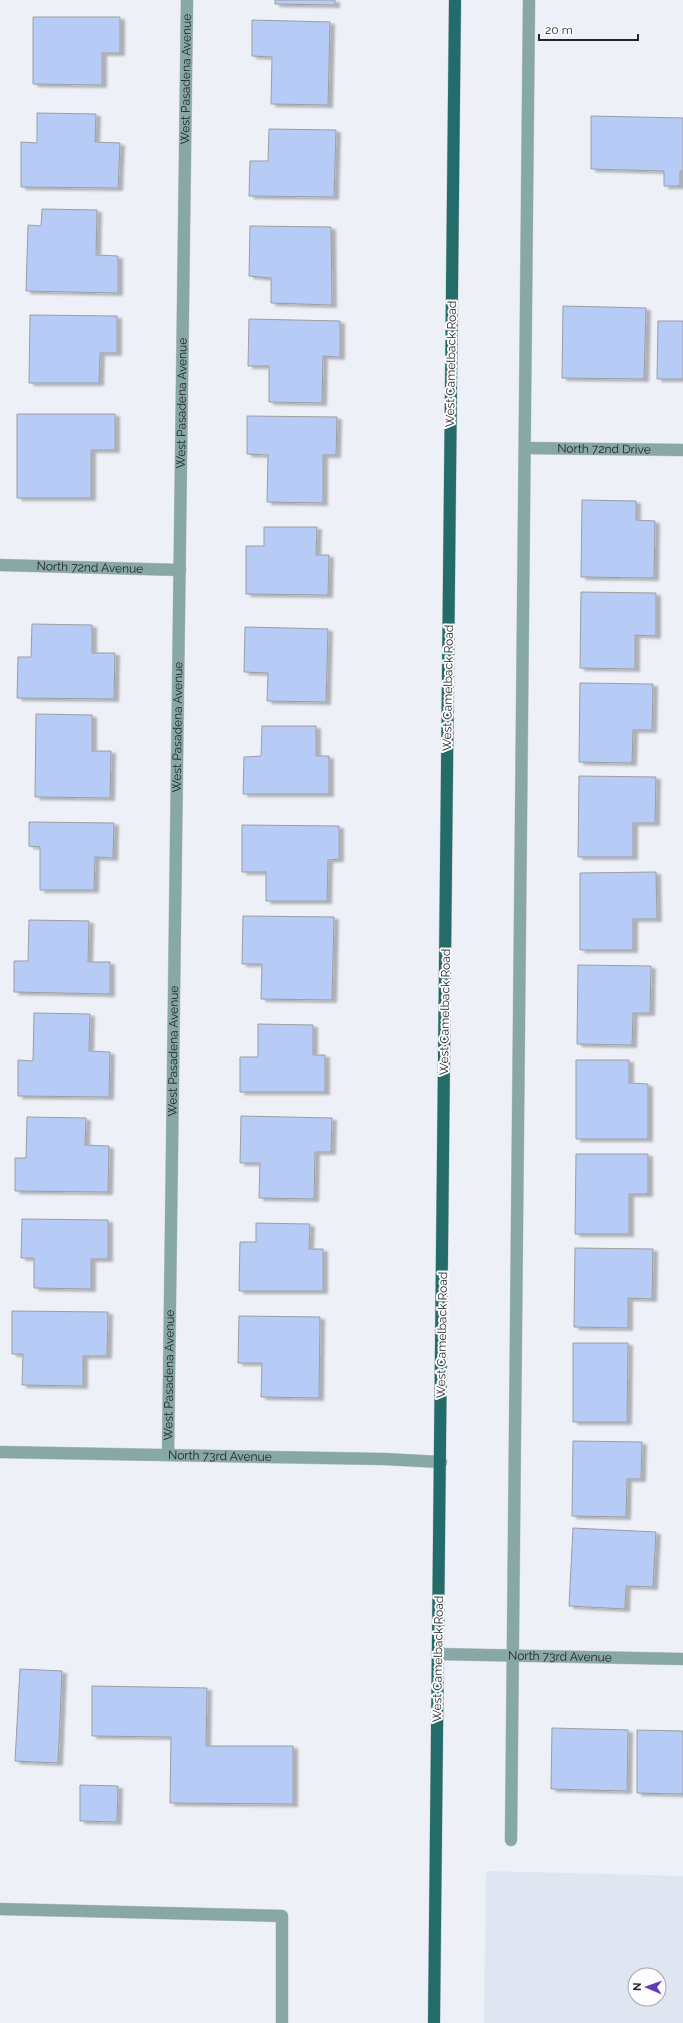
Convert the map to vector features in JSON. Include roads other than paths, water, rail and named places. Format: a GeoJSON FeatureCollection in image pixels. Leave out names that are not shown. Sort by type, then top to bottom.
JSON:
{"type":"FeatureCollection","features":[{"type":"Feature","properties":{"kind":"main road","name":"West Camelback Road"},"geometry":{"type":"LineString","coordinates":[[434,2023],[455,0]]}},
{"type":"Feature","properties":{"kind":"street","name":"West Pasadena Avenue"},"geometry":{"type":"LineString","coordinates":[[168,1454],[187,0]]}},
{"type":"Feature","properties":{"kind":"street"},"geometry":{"type":"LineString","coordinates":[[511,1840],[529,0]]}},
{"type":"Feature","properties":{"kind":"street","name":"North 72nd Drive"},"geometry":{"type":"LineString","coordinates":[[525,448],[683,450]]}},
{"type":"Feature","properties":{"kind":"street","name":"North 72nd Avenue"},"geometry":{"type":"LineString","coordinates":[[0,564],[180,570]]}},
{"type":"Feature","properties":{"kind":"street","name":"North 73rd Avenue"},"geometry":{"type":"LineString","coordinates":[[0,1452],[168,1454],[441,1462]]}},
{"type":"Feature","properties":{"kind":"street","name":"North 73rd Avenue"},"geometry":{"type":"LineString","coordinates":[[437,1654],[683,1659]]}},
{"type":"Feature","properties":{"kind":"street"},"geometry":{"type":"LineString","coordinates":[[0,1909],[282,1916],[282,2023]]}}]}
